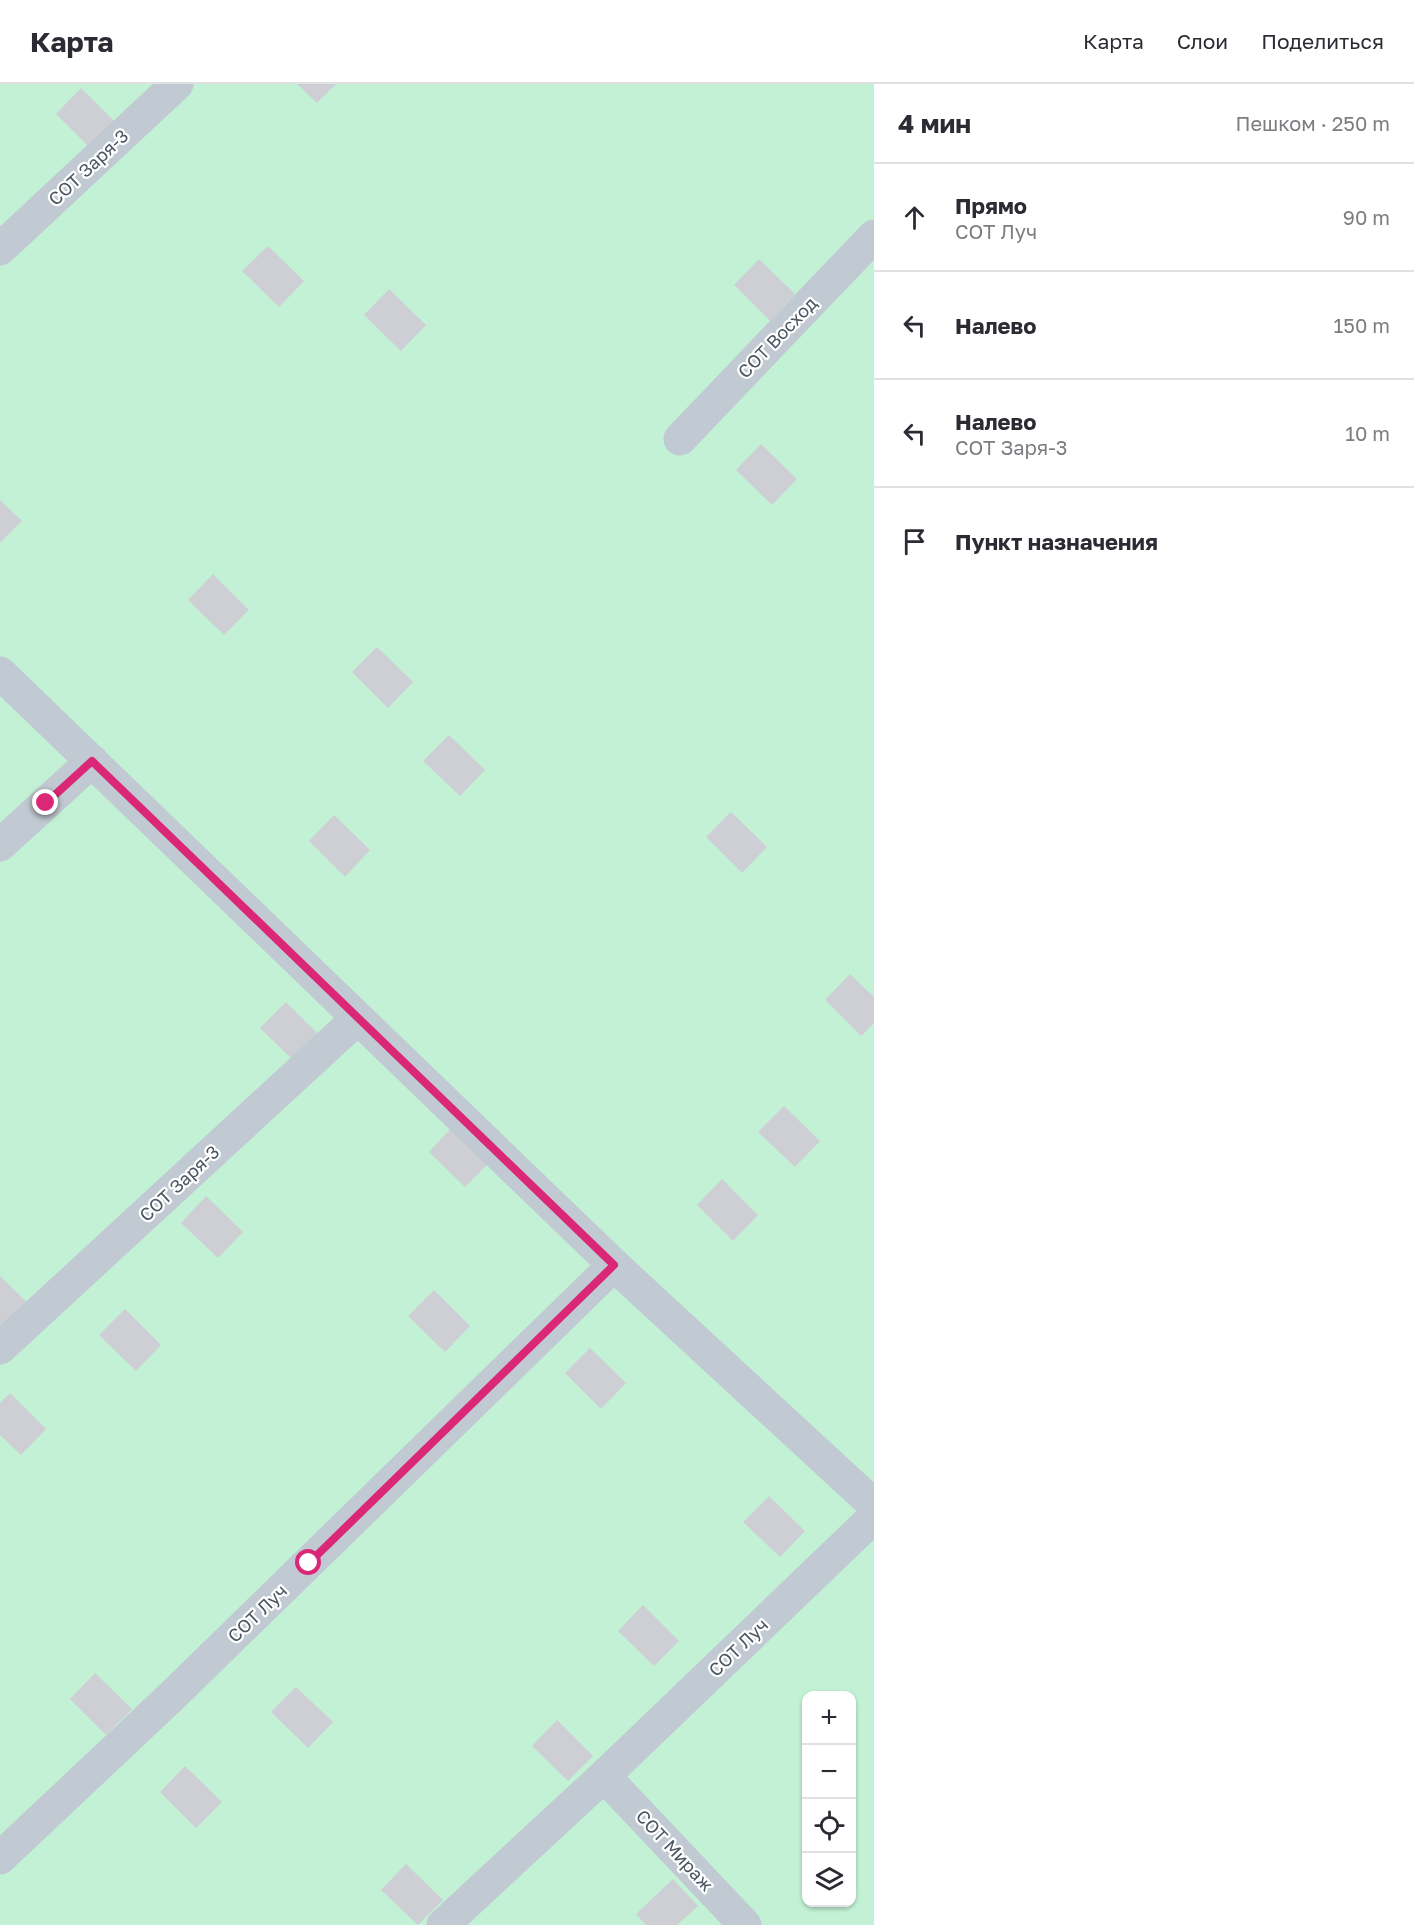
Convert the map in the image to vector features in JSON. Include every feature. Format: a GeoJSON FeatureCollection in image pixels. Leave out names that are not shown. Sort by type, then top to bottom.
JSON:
{"type":"FeatureCollection","features":[{"type":"Feature","properties":{"kind":"street","name":"СОТ Заря-3"},"geometry":{"type":"LineString","coordinates":[[0,249],[177,84]]}},
{"type":"Feature","properties":{"kind":"street","name":"СОТ Восход"},"geometry":{"type":"LineString","coordinates":[[680,439],[874,236]]}},
{"type":"Feature","properties":{"kind":"street"},"geometry":{"type":"LineString","coordinates":[[0,673],[614,1265],[874,1505]]}},
{"type":"Feature","properties":{"kind":"street"},"geometry":{"type":"LineString","coordinates":[[0,845],[92,761]]}},
{"type":"Feature","properties":{"kind":"street","name":"СОТ Заря-3"},"geometry":{"type":"LineString","coordinates":[[0,1348],[358,1018]]}},
{"type":"Feature","properties":{"kind":"street","name":"СОТ Луч"},"geometry":{"type":"LineString","coordinates":[[0,1858],[173,1695],[614,1265]]}},
{"type":"Feature","properties":{"kind":"street","name":"СОТ Луч"},"geometry":{"type":"LineString","coordinates":[[444,1925],[604,1776],[874,1517]]}},
{"type":"Feature","properties":{"kind":"street","name":"СОТ Мираж"},"geometry":{"type":"LineString","coordinates":[[604,1776],[745,1925]]}},
{"type":"Feature","properties":{"kind":"green space"},"geometry":{"type":"Polygon","coordinates":[[[0,84],[874,84],[874,1925],[0,1925],[0,84]]]}},
{"type":"Feature","properties":{"kind":"building"},"geometry":{"type":"Polygon","coordinates":[[[297,84],[336,84],[317,103],[297,84]]]}},
{"type":"Feature","properties":{"kind":"building"},"geometry":{"type":"Polygon","coordinates":[[[81,88],[117,124],[92,150],[56,114],[81,88]]]}},
{"type":"Feature","properties":{"kind":"building"},"geometry":{"type":"Polygon","coordinates":[[[268,246],[304,281],[279,307],[242,271],[268,246]]]}},
{"type":"Feature","properties":{"kind":"building"},"geometry":{"type":"Polygon","coordinates":[[[759,259],[795,294],[770,321],[734,285],[759,259]]]}},
{"type":"Feature","properties":{"kind":"building"},"geometry":{"type":"Polygon","coordinates":[[[389,289],[426,325],[401,351],[364,315],[389,289]]]}},
{"type":"Feature","properties":{"kind":"building"},"geometry":{"type":"Polygon","coordinates":[[[761,444],[797,479],[772,505],[736,470],[761,444]]]}},
{"type":"Feature","properties":{"kind":"building"},"geometry":{"type":"Polygon","coordinates":[[[0,500],[22,521],[0,543],[0,500]]]}},
{"type":"Feature","properties":{"kind":"building"},"geometry":{"type":"Polygon","coordinates":[[[213,574],[249,610],[224,635],[188,600],[213,574]]]}},
{"type":"Feature","properties":{"kind":"building"},"geometry":{"type":"Polygon","coordinates":[[[377,647],[413,682],[388,708],[352,672],[377,647]]]}},
{"type":"Feature","properties":{"kind":"building"},"geometry":{"type":"Polygon","coordinates":[[[449,735],[485,770],[460,796],[423,761],[449,735]]]}},
{"type":"Feature","properties":{"kind":"building"},"geometry":{"type":"Polygon","coordinates":[[[731,812],[767,847],[742,873],[706,837],[731,812]]]}},
{"type":"Feature","properties":{"kind":"building"},"geometry":{"type":"Polygon","coordinates":[[[334,815],[370,850],[345,877],[309,841],[334,815]]]}},
{"type":"Feature","properties":{"kind":"building"},"geometry":{"type":"Polygon","coordinates":[[[850,974],[874,997],[874,1023],[861,1036],[825,1000],[850,974]]]}},
{"type":"Feature","properties":{"kind":"building"},"geometry":{"type":"Polygon","coordinates":[[[286,1002],[322,1038],[297,1064],[260,1028],[286,1002]]]}},
{"type":"Feature","properties":{"kind":"building"},"geometry":{"type":"Polygon","coordinates":[[[784,1106],[820,1141],[795,1167],[758,1132],[784,1106]]]}},
{"type":"Feature","properties":{"kind":"building"},"geometry":{"type":"Polygon","coordinates":[[[454,1125],[491,1161],[465,1187],[429,1152],[454,1125]]]}},
{"type":"Feature","properties":{"kind":"building"},"geometry":{"type":"Polygon","coordinates":[[[722,1179],[758,1215],[733,1241],[697,1205],[722,1179]]]}},
{"type":"Feature","properties":{"kind":"building"},"geometry":{"type":"Polygon","coordinates":[[[206,1196],[243,1232],[218,1258],[181,1223],[206,1196]]]}},
{"type":"Feature","properties":{"kind":"building"},"geometry":{"type":"Polygon","coordinates":[[[0,1276],[29,1304],[0,1326],[0,1276]]]}},
{"type":"Feature","properties":{"kind":"building"},"geometry":{"type":"Polygon","coordinates":[[[434,1290],[470,1326],[445,1352],[408,1316],[434,1290]]]}},
{"type":"Feature","properties":{"kind":"building"},"geometry":{"type":"Polygon","coordinates":[[[125,1309],[161,1345],[136,1371],[99,1335],[125,1309]]]}},
{"type":"Feature","properties":{"kind":"building"},"geometry":{"type":"Polygon","coordinates":[[[590,1348],[626,1383],[601,1409],[565,1373],[590,1348]]]}},
{"type":"Feature","properties":{"kind":"building"},"geometry":{"type":"Polygon","coordinates":[[[10,1393],[46,1429],[21,1455],[0,1435],[0,1403],[10,1393]]]}},
{"type":"Feature","properties":{"kind":"building"},"geometry":{"type":"Polygon","coordinates":[[[769,1496],[805,1531],[780,1557],[743,1522],[769,1496]]]}},
{"type":"Feature","properties":{"kind":"building"},"geometry":{"type":"Polygon","coordinates":[[[643,1605],[679,1641],[654,1666],[618,1631],[643,1605]]]}},
{"type":"Feature","properties":{"kind":"building"},"geometry":{"type":"Polygon","coordinates":[[[95,1673],[132,1709],[106,1735],[70,1699],[95,1673]]]}},
{"type":"Feature","properties":{"kind":"building"},"geometry":{"type":"Polygon","coordinates":[[[296,1687],[333,1722],[308,1748],[271,1712],[296,1687]]]}},
{"type":"Feature","properties":{"kind":"building"},"geometry":{"type":"Polygon","coordinates":[[[557,1720],[593,1756],[568,1781],[532,1746],[557,1720]]]}},
{"type":"Feature","properties":{"kind":"building"},"geometry":{"type":"Polygon","coordinates":[[[185,1766],[222,1802],[196,1828],[160,1792],[185,1766]]]}},
{"type":"Feature","properties":{"kind":"building"},"geometry":{"type":"Polygon","coordinates":[[[406,1864],[443,1900],[418,1925],[381,1890],[406,1864]]]}},
{"type":"Feature","properties":{"kind":"building"},"geometry":{"type":"Polygon","coordinates":[[[673,1879],[698,1906],[677,1925],[646,1925],[636,1914],[673,1879]]]}},
{"type":"Feature","properties":{"kind":"route"},"geometry":{"type":"LineString","coordinates":[[46,803],[92,761],[614,1265],[309,1563]]}}]}
